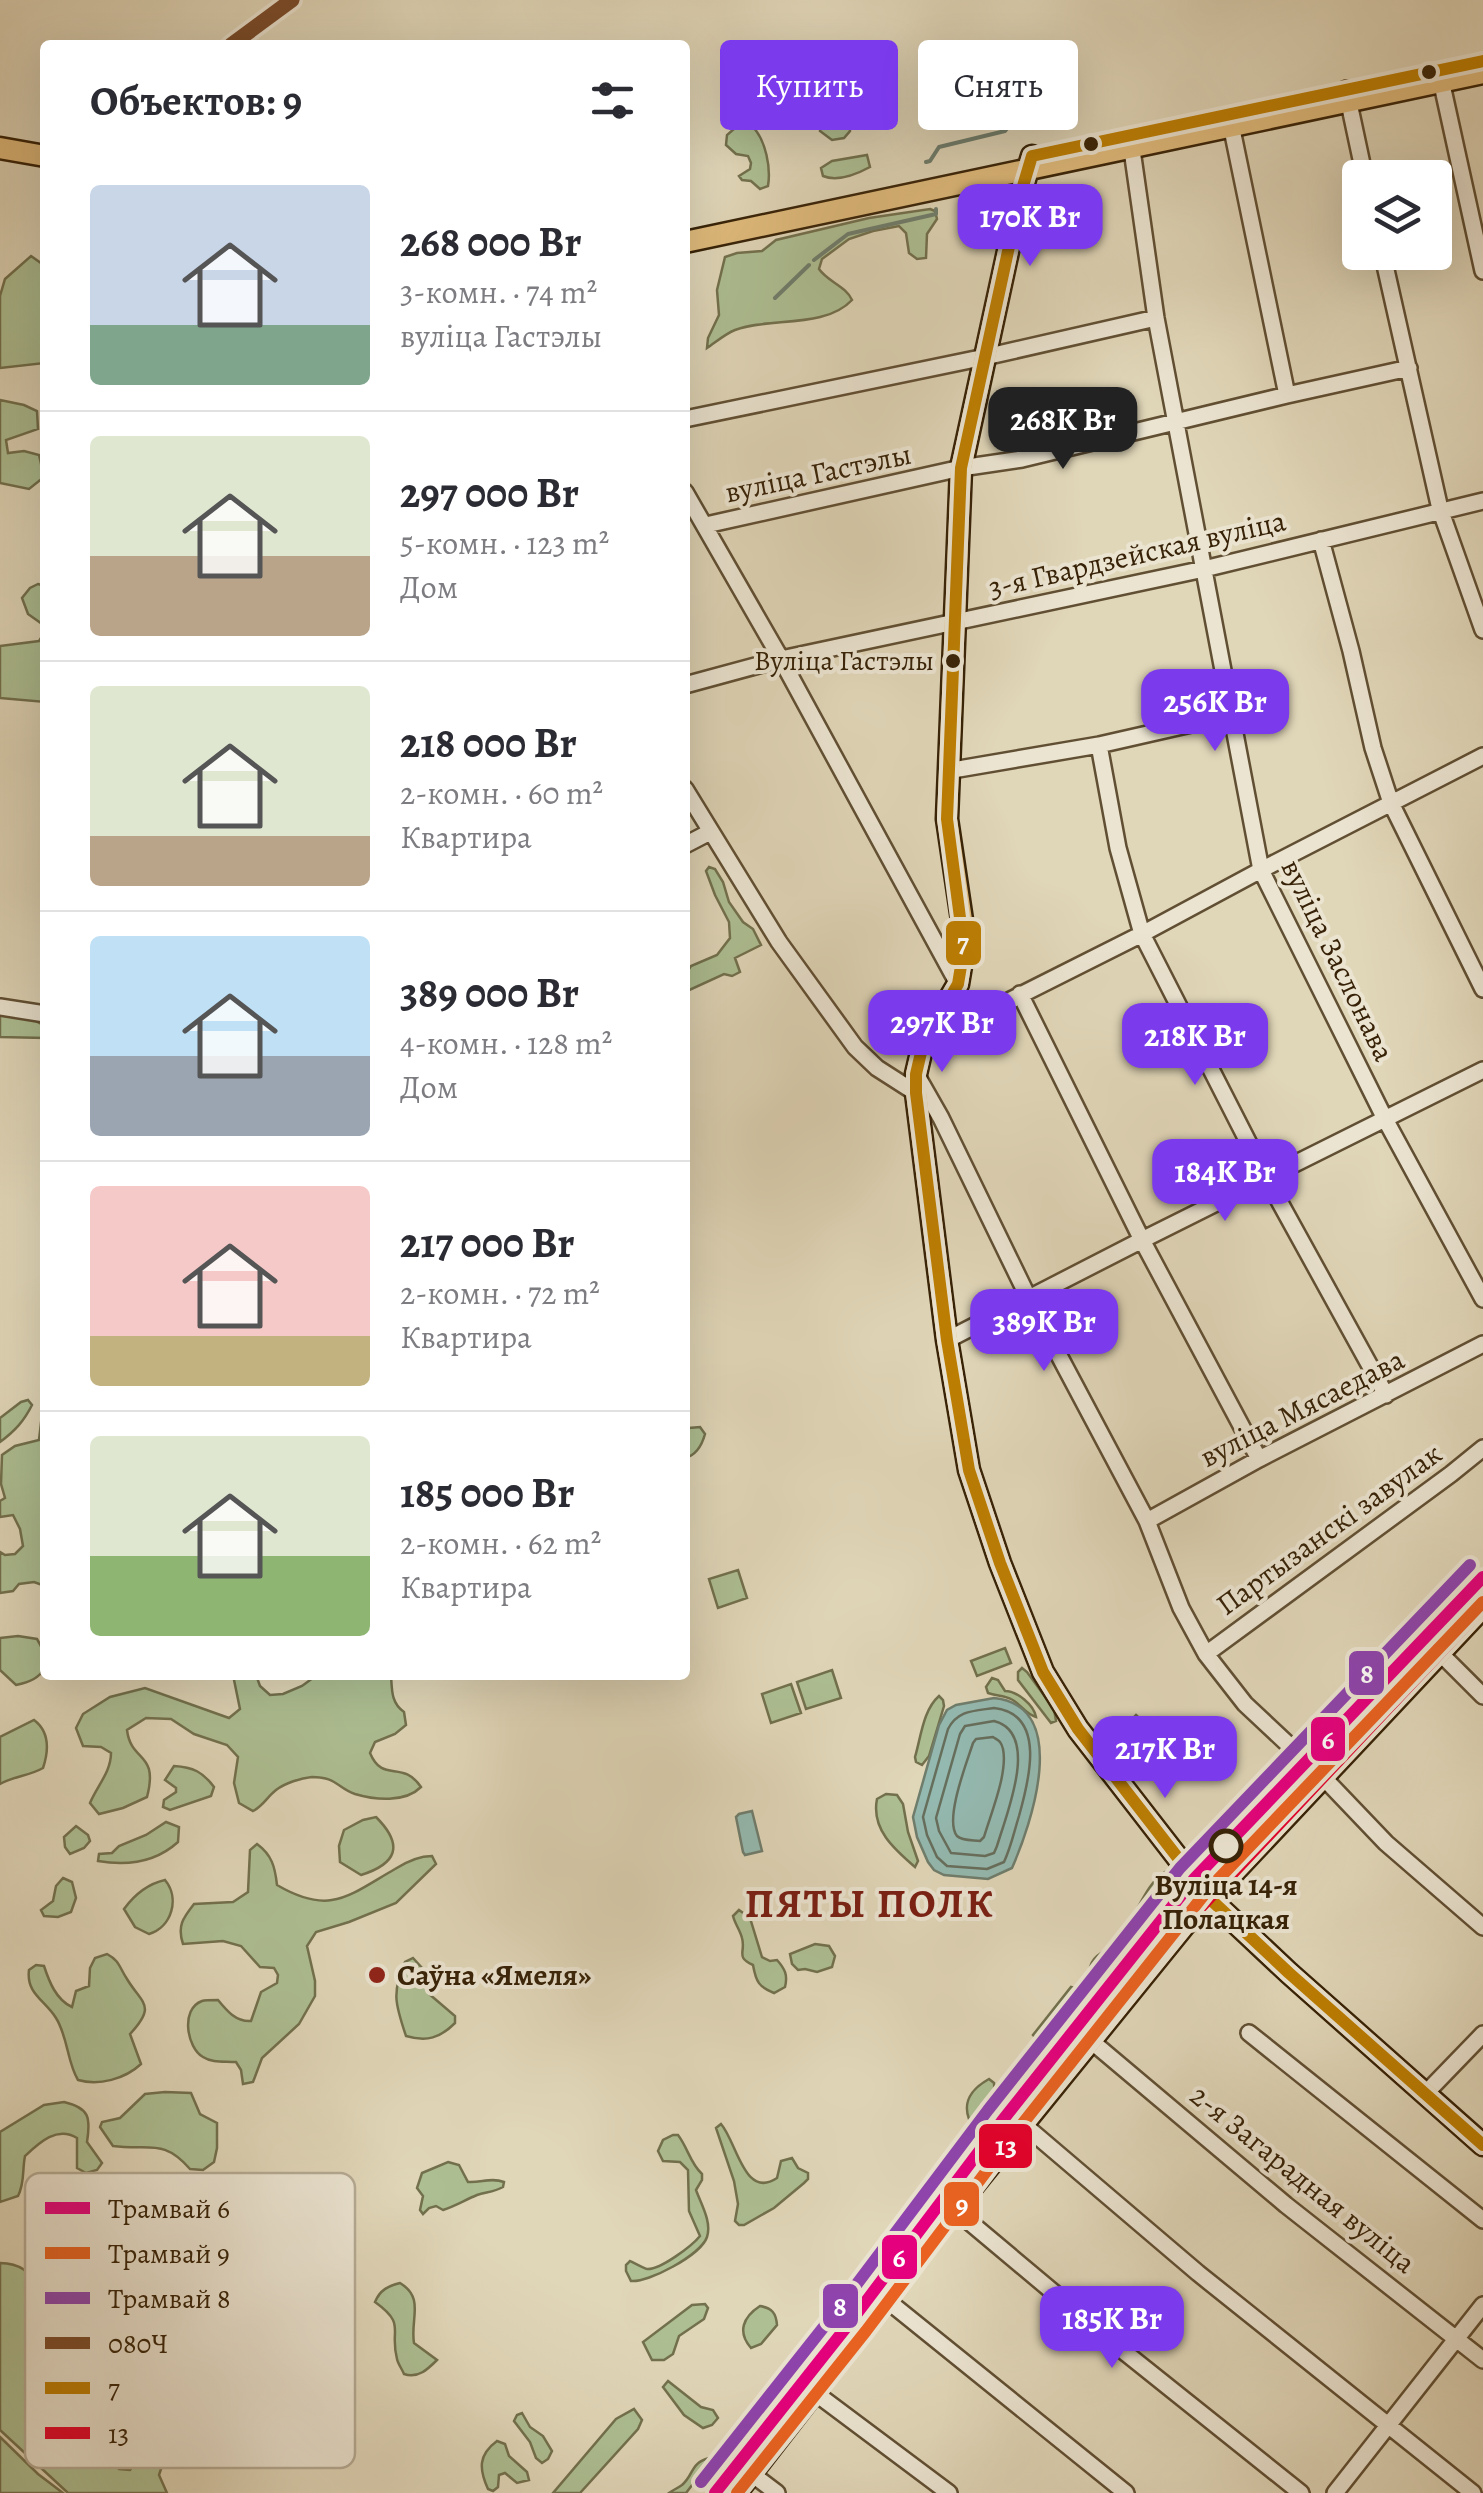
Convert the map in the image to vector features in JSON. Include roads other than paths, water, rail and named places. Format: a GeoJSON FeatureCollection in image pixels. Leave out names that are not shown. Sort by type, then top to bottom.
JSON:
{"type":"FeatureCollection","features":[{"type":"Feature","properties":{"kind":"main road"},"geometry":{"type":"LineString","coordinates":[[690,230],[713,230],[782,216],[1440,76],[1483,62]]}},
{"type":"Feature","properties":{"kind":"main road"},"geometry":{"type":"LineString","coordinates":[[1440,76],[1483,73]]}},
{"type":"Feature","properties":{"kind":"main road"},"geometry":{"type":"LineString","coordinates":[[0,148],[40,155]]}},
{"type":"Feature","properties":{"kind":"main road"},"geometry":{"type":"LineString","coordinates":[[0,159],[40,165]]}},
{"type":"Feature","properties":{"kind":"main road"},"geometry":{"type":"LineString","coordinates":[[1030,162],[960,468],[947,818],[964,948],[958,984],[923,1044],[916,1084],[947,1340],[969,1470],[1043,1672],[1078,1730],[1209,1898],[1483,2144]]}},
{"type":"Feature","properties":{"kind":"main road"},"geometry":{"type":"LineString","coordinates":[[690,240],[713,230]]}},
{"type":"Feature","properties":{"kind":"main road"},"geometry":{"type":"LineString","coordinates":[[736,2493],[883,2297],[1209,1898],[1483,1607]]}},
{"type":"Feature","properties":{"kind":"street"},"geometry":{"type":"LineString","coordinates":[[1440,76],[1483,270]]}},
{"type":"Feature","properties":{"kind":"street"},"geometry":{"type":"LineString","coordinates":[[1347,95],[1361,160]]}},
{"type":"Feature","properties":{"kind":"street"},"geometry":{"type":"LineString","coordinates":[[1230,120],[1287,395]]}},
{"type":"Feature","properties":{"kind":"street","name":"вуліца Заслонава"},"geometry":{"type":"LineString","coordinates":[[1131,142],[1156,318],[1262,870],[1385,1119],[1483,1299]]}},
{"type":"Feature","properties":{"kind":"street"},"geometry":{"type":"LineString","coordinates":[[1386,270],[1440,509],[1483,630]]}},
{"type":"Feature","properties":{"kind":"street"},"geometry":{"type":"LineString","coordinates":[[690,419],[1156,318]]}},
{"type":"Feature","properties":{"kind":"street","name":"вуліца Гастэлы"},"geometry":{"type":"LineString","coordinates":[[706,525],[960,468],[1022,459],[1409,368]]}},
{"type":"Feature","properties":{"kind":"street"},"geometry":{"type":"LineString","coordinates":[[690,500],[958,984]]}},
{"type":"Feature","properties":{"kind":"street","name":"3-я Гвардзейская вуліца"},"geometry":{"type":"LineString","coordinates":[[690,684],[781,659],[1204,568],[1483,500]]}},
{"type":"Feature","properties":{"kind":"street"},"geometry":{"type":"LineString","coordinates":[[1320,540],[1373,748],[1391,803],[1483,989]]}},
{"type":"Feature","properties":{"kind":"street"},"geometry":{"type":"LineString","coordinates":[[947,772],[1100,745],[1231,715]]}},
{"type":"Feature","properties":{"kind":"street"},"geometry":{"type":"LineString","coordinates":[[1100,745],[1118,848],[1142,934],[1386,1396]]}},
{"type":"Feature","properties":{"kind":"street"},"geometry":{"type":"LineString","coordinates":[[923,1044],[1483,756]]}},
{"type":"Feature","properties":{"kind":"street"},"geometry":{"type":"LineString","coordinates":[[690,798],[779,942],[855,1048],[877,1068],[916,1084],[941,1118],[1029,1298],[1146,1521],[1206,1654],[1245,1704],[1386,1843],[1483,1928]]}},
{"type":"Feature","properties":{"kind":"street"},"geometry":{"type":"LineString","coordinates":[[690,842],[710,832]]}},
{"type":"Feature","properties":{"kind":"street"},"geometry":{"type":"LineString","coordinates":[[1020,994],[1142,1240],[1259,1458]]}},
{"type":"Feature","properties":{"kind":"street"},"geometry":{"type":"LineString","coordinates":[[0,1007],[40,1013]]}},
{"type":"Feature","properties":{"kind":"street"},"geometry":{"type":"LineString","coordinates":[[947,1340],[1483,1070]]}},
{"type":"Feature","properties":{"kind":"street","name":"вуліца Мясаедава"},"geometry":{"type":"LineString","coordinates":[[1146,1521],[1259,1458],[1483,1344]]}},
{"type":"Feature","properties":{"kind":"street","name":"Партызанскі завулак"},"geometry":{"type":"LineString","coordinates":[[1206,1654],[1483,1448]]}},
{"type":"Feature","properties":{"kind":"street"},"geometry":{"type":"LineString","coordinates":[[1440,1653],[1483,1696]]}},
{"type":"Feature","properties":{"kind":"street"},"geometry":{"type":"LineString","coordinates":[[1249,2033],[1483,2220]]}},
{"type":"Feature","properties":{"kind":"street"},"geometry":{"type":"LineString","coordinates":[[1425,2094],[1483,2034]]}},
{"type":"Feature","properties":{"kind":"street","name":"2-я Загарадная вуліца"},"geometry":{"type":"LineString","coordinates":[[1090,2040],[1286,2205],[1483,2360]]}},
{"type":"Feature","properties":{"kind":"street"},"geometry":{"type":"LineString","coordinates":[[1023,2124],[1198,2272],[1472,2493]]}},
{"type":"Feature","properties":{"kind":"street"},"geometry":{"type":"LineString","coordinates":[[954,2209],[1126,2354],[1301,2493]]}},
{"type":"Feature","properties":{"kind":"street"},"geometry":{"type":"LineString","coordinates":[[883,2297],[1126,2493]]}},
{"type":"Feature","properties":{"kind":"street"},"geometry":{"type":"LineString","coordinates":[[1335,2493],[1483,2305]]}},
{"type":"Feature","properties":{"kind":"street"},"geometry":{"type":"LineString","coordinates":[[814,2392],[949,2493]]}},
{"type":"Feature","properties":{"kind":"street"},"geometry":{"type":"LineString","coordinates":[[752,2474],[777,2493]]}},
{"type":"Feature","properties":{"kind":"water"},"geometry":{"type":"Polygon","coordinates":[[[994,1698],[1018,1706],[1032,1722],[1039,1744],[1039,1770],[1028,1824],[1012,1868],[988,1879],[944,1875],[928,1862],[913,1817],[939,1725],[947,1710],[994,1698]]]}},
{"type":"Feature","properties":{"kind":"water"},"geometry":{"type":"Polygon","coordinates":[[[752,1811],[762,1851],[745,1855],[736,1817],[752,1811]]]}},
{"type":"Feature","properties":{"kind":"waterway"},"geometry":{"type":"LineString","coordinates":[[926,162],[939,147],[1006,130]]}},
{"type":"Feature","properties":{"kind":"waterway"},"geometry":{"type":"LineString","coordinates":[[814,260],[848,234],[936,214],[936,209]]}},
{"type":"Feature","properties":{"kind":"waterway"},"geometry":{"type":"LineString","coordinates":[[775,298],[809,265]]}},
{"type":"Feature","properties":{"kind":"tram line","name":"8"},"geometry":{"type":"LineString","coordinates":[[701,2482],[1180,1868],[1470,1565]]}},
{"type":"Feature","properties":{"kind":"tram line","name":"6"},"geometry":{"type":"LineString","coordinates":[[715,2493],[1194,1879],[1483,1577]]}},
{"type":"Feature","properties":{"kind":"tram line","name":"9"},"geometry":{"type":"LineString","coordinates":[[737,2493],[1207,1891],[1483,1602]]}},
{"type":"Feature","properties":{"kind":"place","name":"Вуліца Гастэлы"},"geometry":{"type":"Point","coordinates":[953,661]}},
{"type":"Feature","properties":{"kind":"place","name":"Вуліца 14-я Полацкая"},"geometry":{"type":"Point","coordinates":[1226,1846]}},
{"type":"Feature","properties":{"kind":"place","name":"Саўна «Ямеля»"},"geometry":{"type":"Point","coordinates":[377,1975]}},
{"type":"Feature","properties":{"kind":"district","name":"ПЯТЫ ПОЛК"},"geometry":{"type":"Point","coordinates":[870,1903]}}]}
